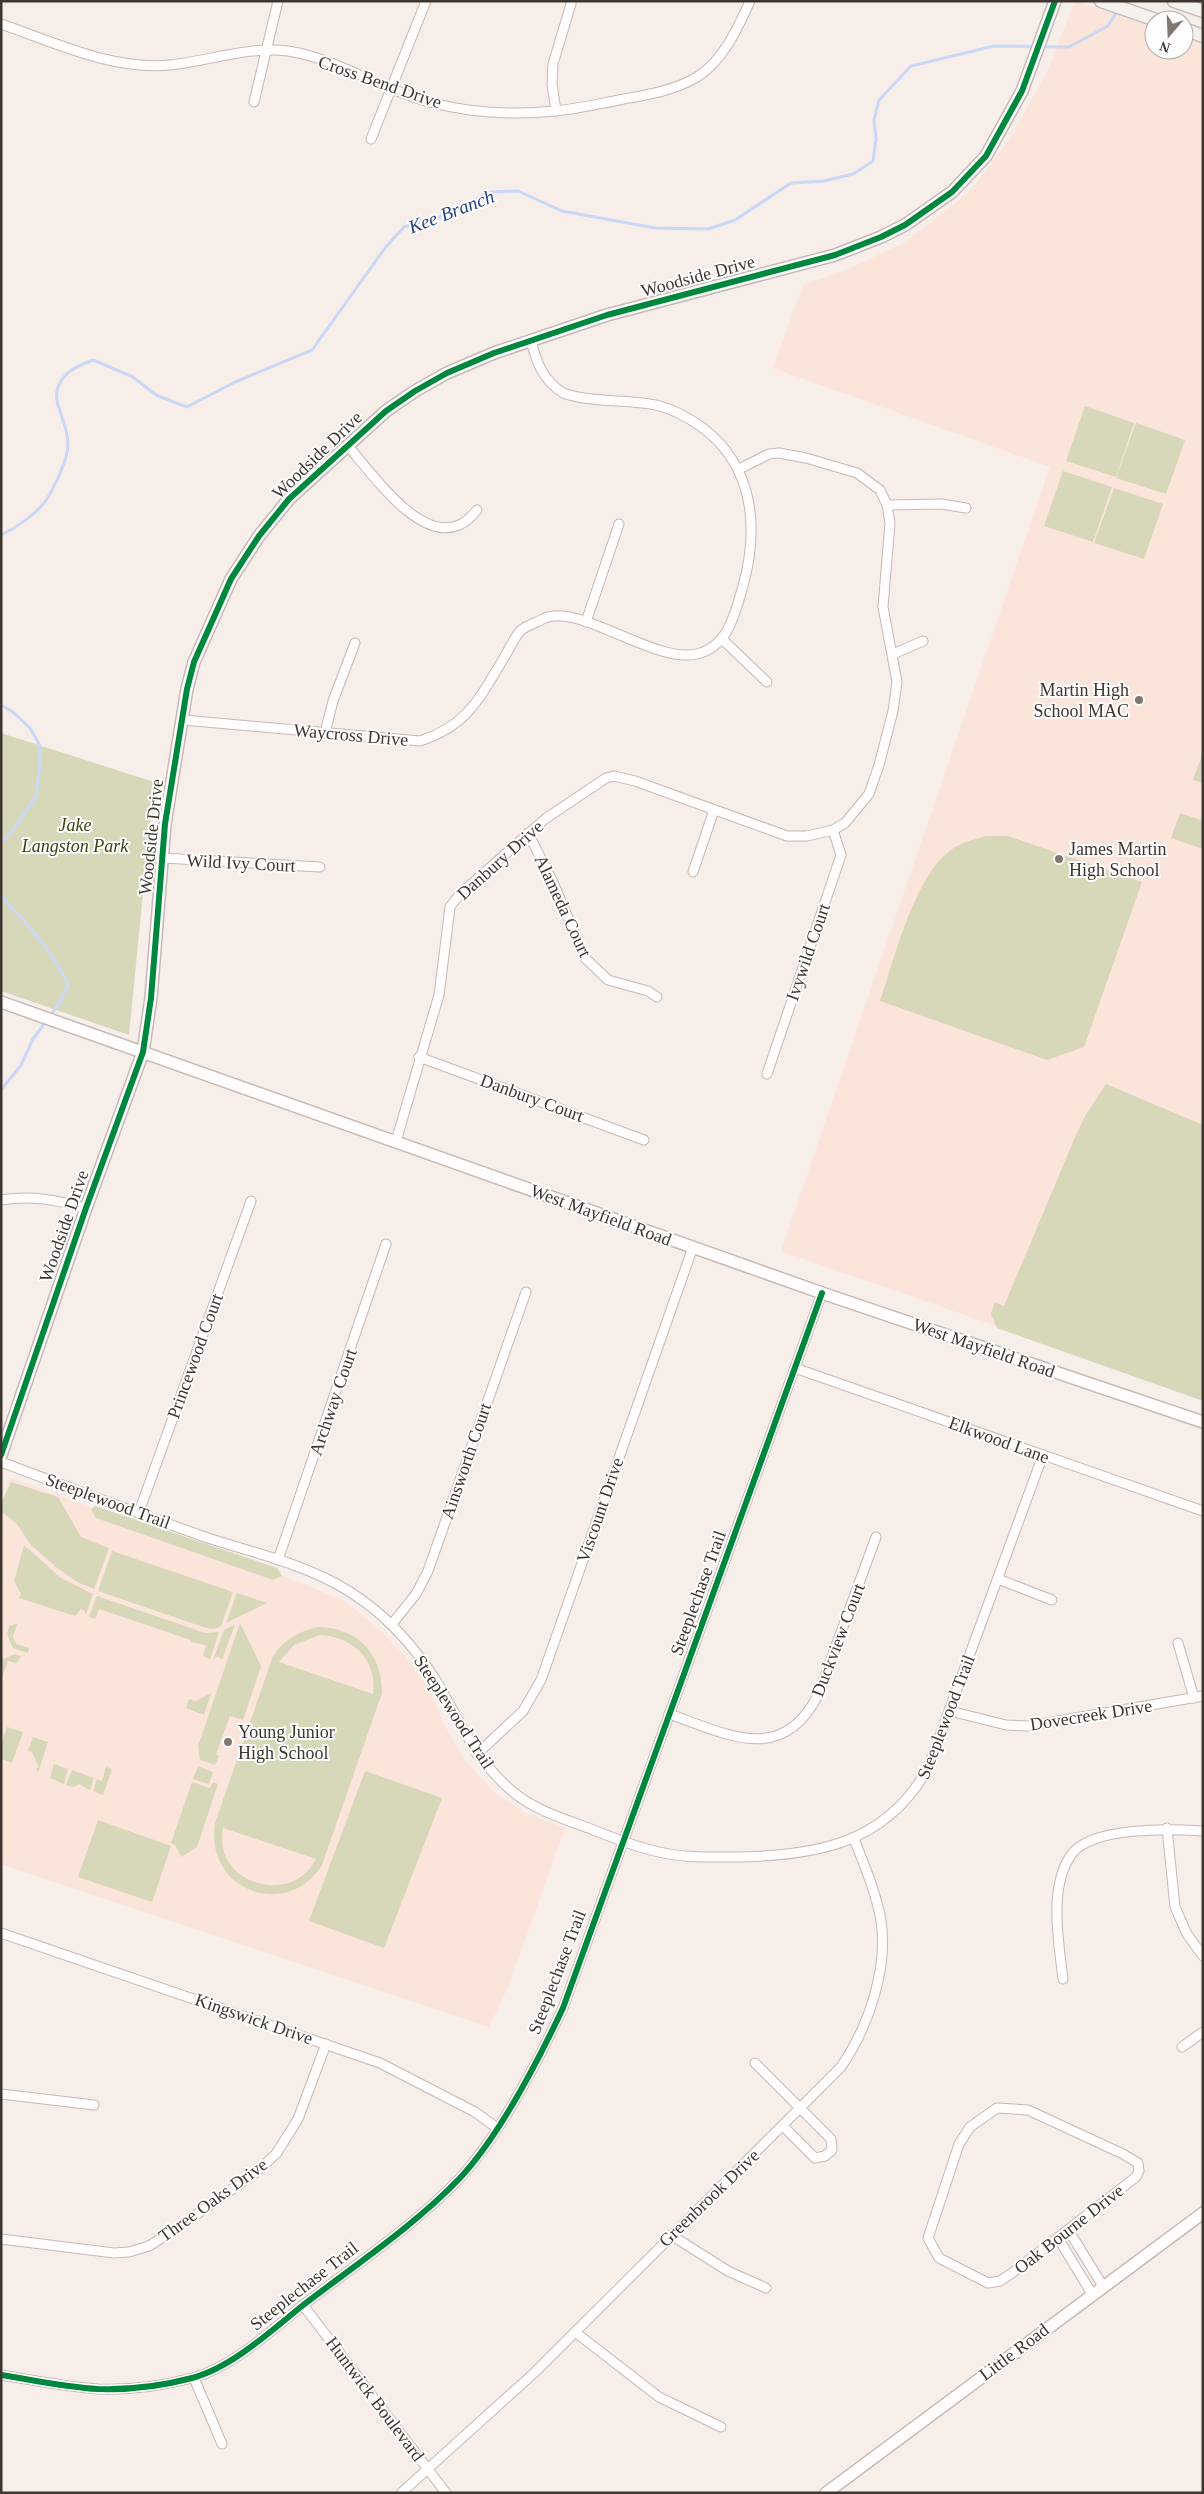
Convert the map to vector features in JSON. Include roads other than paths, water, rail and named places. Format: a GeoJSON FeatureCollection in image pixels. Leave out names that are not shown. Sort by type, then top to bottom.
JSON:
{"type":"FeatureCollection","features":[{"type":"Feature","properties":{"kind":"main road"},"geometry":{"type":"LineString","coordinates":[[1101,1],[1144,16]]}},
{"type":"Feature","properties":{"kind":"main road"},"geometry":{"type":"LineString","coordinates":[[1174,1],[1203,11]]}},
{"type":"Feature","properties":{"kind":"street"},"geometry":{"type":"LineString","coordinates":[[254,102],[278,1]]}},
{"type":"Feature","properties":{"kind":"street"},"geometry":{"type":"LineString","coordinates":[[372,139],[426,1]]}},
{"type":"Feature","properties":{"kind":"street","name":"Cross Bend Drive"},"geometry":{"type":"LineString","coordinates":[[1,24],[102,58],[133,64],[169,65],[265,50],[288,51],[312,58],[434,104],[493,112],[556,112],[652,94],[685,84],[698,77],[721,55],[750,1]]}},
{"type":"Feature","properties":{"kind":"street","name":"Woodside Drive"},"geometry":{"type":"LineString","coordinates":[[1,1455],[86,1208],[143,1052],[151,998],[172,778],[194,662],[231,579],[259,536],[289,499],[386,411],[415,391],[494,352],[608,315],[835,255],[897,229],[952,192],[986,156],[1028,78],[1055,1]]}},
{"type":"Feature","properties":{"kind":"street"},"geometry":{"type":"LineString","coordinates":[[556,112],[552,84],[553,64],[571,4]]}},
{"type":"Feature","properties":{"kind":"street"},"geometry":{"type":"LineString","coordinates":[[531,340],[538,366],[552,386],[563,393],[656,405],[672,410],[715,437],[726,448],[739,469],[750,517],[751,549],[737,608],[722,639],[767,682]]}},
{"type":"Feature","properties":{"kind":"street"},"geometry":{"type":"LineString","coordinates":[[348,446],[400,506],[421,520],[450,527],[459,525],[478,510]]}},
{"type":"Feature","properties":{"kind":"street","name":"Danbury Drive"},"geometry":{"type":"LineString","coordinates":[[396,1141],[419,1057],[440,994],[450,907],[460,894],[545,819],[606,778],[614,776],[635,780],[788,836],[807,836],[833,830],[845,823],[869,794],[879,765],[893,711],[897,682],[883,607],[890,523],[887,505],[880,490],[857,473],[806,458],[780,453],[768,454],[739,469]]}},
{"type":"Feature","properties":{"kind":"street"},"geometry":{"type":"LineString","coordinates":[[887,505],[941,504],[966,508]]}},
{"type":"Feature","properties":{"kind":"street"},"geometry":{"type":"LineString","coordinates":[[586,622],[620,524]]}},
{"type":"Feature","properties":{"kind":"street","name":"Waycross Drive"},"geometry":{"type":"LineString","coordinates":[[183,720],[246,724],[325,734],[420,741],[441,734],[460,721],[475,704],[520,631],[547,617],[586,622],[666,652],[682,656],[697,654],[710,649],[722,639]]}},
{"type":"Feature","properties":{"kind":"street"},"geometry":{"type":"LineString","coordinates":[[893,654],[923,641]]}},
{"type":"Feature","properties":{"kind":"street"},"geometry":{"type":"LineString","coordinates":[[325,734],[333,701],[354,643]]}},
{"type":"Feature","properties":{"kind":"street"},"geometry":{"type":"LineString","coordinates":[[693,872],[714,810]]}},
{"type":"Feature","properties":{"kind":"street","name":"Ivywild Court"},"geometry":{"type":"LineString","coordinates":[[767,1074],[841,855],[833,830]]}},
{"type":"Feature","properties":{"kind":"street","name":"Alameda Court"},"geometry":{"type":"LineString","coordinates":[[528,833],[552,880],[585,958],[608,980],[648,991],[657,997]]}},
{"type":"Feature","properties":{"kind":"street","name":"Wild Ivy Court"},"geometry":{"type":"LineString","coordinates":[[163,858],[320,867]]}},
{"type":"Feature","properties":{"kind":"street","name":"West Mayfield Road"},"geometry":{"type":"LineString","coordinates":[[1,1002],[822,1293],[1203,1422]]}},
{"type":"Feature","properties":{"kind":"street","name":"Danbury Court"},"geometry":{"type":"LineString","coordinates":[[419,1057],[644,1140]]}},
{"type":"Feature","properties":{"kind":"street"},"geometry":{"type":"LineString","coordinates":[[1,1200],[23,1196],[49,1198],[86,1208]]}},
{"type":"Feature","properties":{"kind":"street","name":"Princewood Court"},"geometry":{"type":"LineString","coordinates":[[139,1512],[251,1200]]}},
{"type":"Feature","properties":{"kind":"street","name":"Archway Court"},"geometry":{"type":"LineString","coordinates":[[278,1560],[386,1244]]}},
{"type":"Feature","properties":{"kind":"street","name":"Viscount Drive"},"geometry":{"type":"LineString","coordinates":[[477,1754],[523,1711],[541,1680],[693,1247]]}},
{"type":"Feature","properties":{"kind":"street","name":"Ainsworth Court"},"geometry":{"type":"LineString","coordinates":[[392,1624],[416,1594],[428,1571],[526,1292]]}},
{"type":"Feature","properties":{"kind":"street","name":"Steeplechase Trail"},"geometry":{"type":"LineString","coordinates":[[1,2376],[98,2389],[147,2387],[194,2378],[216,2368],[250,2347],[412,2224],[460,2178],[497,2128],[548,2040],[563,2008],[822,1293]]}},
{"type":"Feature","properties":{"kind":"street","name":"Elkwood Lane"},"geometry":{"type":"LineString","coordinates":[[795,1368],[1203,1511]]}},
{"type":"Feature","properties":{"kind":"street","name":"Steeplewood Trail"},"geometry":{"type":"LineString","coordinates":[[1,1462],[278,1560],[325,1578],[348,1590],[392,1624],[435,1680],[477,1754],[491,1771],[514,1793],[534,1806],[622,1841],[659,1852],[679,1856],[776,1856],[827,1848],[854,1839],[894,1812],[919,1786],[950,1711],[1043,1455]]}},
{"type":"Feature","properties":{"kind":"street","name":"Duckview Court"},"geometry":{"type":"LineString","coordinates":[[670,1714],[748,1740],[765,1740],[790,1731],[811,1709],[818,1695],[876,1537]]}},
{"type":"Feature","properties":{"kind":"street"},"geometry":{"type":"LineString","coordinates":[[998,1579],[1052,1600]]}},
{"type":"Feature","properties":{"kind":"street"},"geometry":{"type":"LineString","coordinates":[[1178,1643],[1198,1697]]}},
{"type":"Feature","properties":{"kind":"street","name":"Dovecreek Drive"},"geometry":{"type":"LineString","coordinates":[[950,1711],[1006,1725],[1029,1726],[1198,1697]]}},
{"type":"Feature","properties":{"kind":"street"},"geometry":{"type":"LineString","coordinates":[[1167,1828],[1175,1907],[1186,1934],[1203,1956]]}},
{"type":"Feature","properties":{"kind":"street"},"geometry":{"type":"LineString","coordinates":[[1063,1979],[1057,1928],[1057,1898],[1062,1876],[1071,1854],[1087,1843],[1124,1832],[1167,1828],[1203,1831]]}},
{"type":"Feature","properties":{"kind":"street","name":"Greenbrook Drive"},"geometry":{"type":"LineString","coordinates":[[400,2493],[534,2373],[841,2067],[850,2054],[875,1992],[881,1962],[880,1917],[874,1890],[854,1839]]}},
{"type":"Feature","properties":{"kind":"street","name":"Kingswick Drive"},"geometry":{"type":"LineString","coordinates":[[1,1933],[380,2063],[411,2077],[475,2112],[497,2128]]}},
{"type":"Feature","properties":{"kind":"street"},"geometry":{"type":"LineString","coordinates":[[1182,2047],[1203,2032]]}},
{"type":"Feature","properties":{"kind":"street","name":"Three Oaks Drive"},"geometry":{"type":"LineString","coordinates":[[1,2239],[114,2254],[129,2252],[157,2241],[247,2179],[276,2154],[298,2119],[326,2044]]}},
{"type":"Feature","properties":{"kind":"street"},"geometry":{"type":"LineString","coordinates":[[755,2063],[831,2139],[832,2150],[825,2156],[815,2158],[783,2126]]}},
{"type":"Feature","properties":{"kind":"street"},"geometry":{"type":"LineString","coordinates":[[1,2094],[94,2105]]}},
{"type":"Feature","properties":{"kind":"street","name":"Oak Bourne Drive"},"geometry":{"type":"LineString","coordinates":[[998,2108],[1028,2110],[1138,2163],[1139,2171],[1136,2177],[1068,2231],[1000,2281],[988,2283],[939,2258],[928,2238],[959,2144],[970,2127],[998,2108]]}},
{"type":"Feature","properties":{"kind":"street","name":"Little Road"},"geometry":{"type":"LineString","coordinates":[[826,2493],[1203,2213]]}},
{"type":"Feature","properties":{"kind":"street"},"geometry":{"type":"LineString","coordinates":[[1068,2231],[1103,2286]]}},
{"type":"Feature","properties":{"kind":"street"},"geometry":{"type":"LineString","coordinates":[[671,2235],[728,2271],[766,2288]]}},
{"type":"Feature","properties":{"kind":"street"},"geometry":{"type":"LineString","coordinates":[[1058,2238],[1092,2294]]}},
{"type":"Feature","properties":{"kind":"street","name":"Huntwick Boulevard"},"geometry":{"type":"LineString","coordinates":[[303,2305],[446,2493]]}},
{"type":"Feature","properties":{"kind":"street"},"geometry":{"type":"LineString","coordinates":[[575,2332],[659,2397],[721,2427]]}},
{"type":"Feature","properties":{"kind":"street"},"geometry":{"type":"LineString","coordinates":[[194,2378],[222,2444]]}},
{"type":"Feature","properties":{"kind":"waterway","name":"Kee Branch"},"geometry":{"type":"LineString","coordinates":[[1,535],[19,525],[35,512],[48,498],[56,482],[68,449],[66,429],[57,402],[57,391],[59,384],[66,374],[82,365],[93,360],[131,376],[158,396],[187,407],[235,382],[312,350],[385,248],[404,227],[437,218],[490,192],[518,191],[562,211],[655,228],[708,229],[735,220],[791,183],[824,181],[853,174],[873,161],[876,139],[874,120],[879,100],[911,66],[994,46],[1069,47],[1108,26],[1118,10]]}},
{"type":"Feature","properties":{"kind":"waterway","name":"Kee Branch"},"geometry":{"type":"LineString","coordinates":[[1,705],[13,712],[30,728],[40,746],[36,796],[11,833],[1,842]]}},
{"type":"Feature","properties":{"kind":"waterway","name":"Kee Branch"},"geometry":{"type":"LineString","coordinates":[[1,896],[47,949],[68,985],[60,1002],[33,1039],[21,1065],[1,1090]]}},
{"type":"Feature","properties":{"kind":"place","name":"Martin High School MAC"},"geometry":{"type":"Point","coordinates":[1139,700]}},
{"type":"Feature","properties":{"kind":"place","name":"James Martin High School"},"geometry":{"type":"Point","coordinates":[1059,859]}},
{"type":"Feature","properties":{"kind":"place","name":"Young Junior High School"},"geometry":{"type":"Point","coordinates":[228,1742]}},
{"type":"Feature","properties":{"kind":"park label","name":"Jake Langston Park"},"geometry":{"type":"Point","coordinates":[75,835]}}]}
